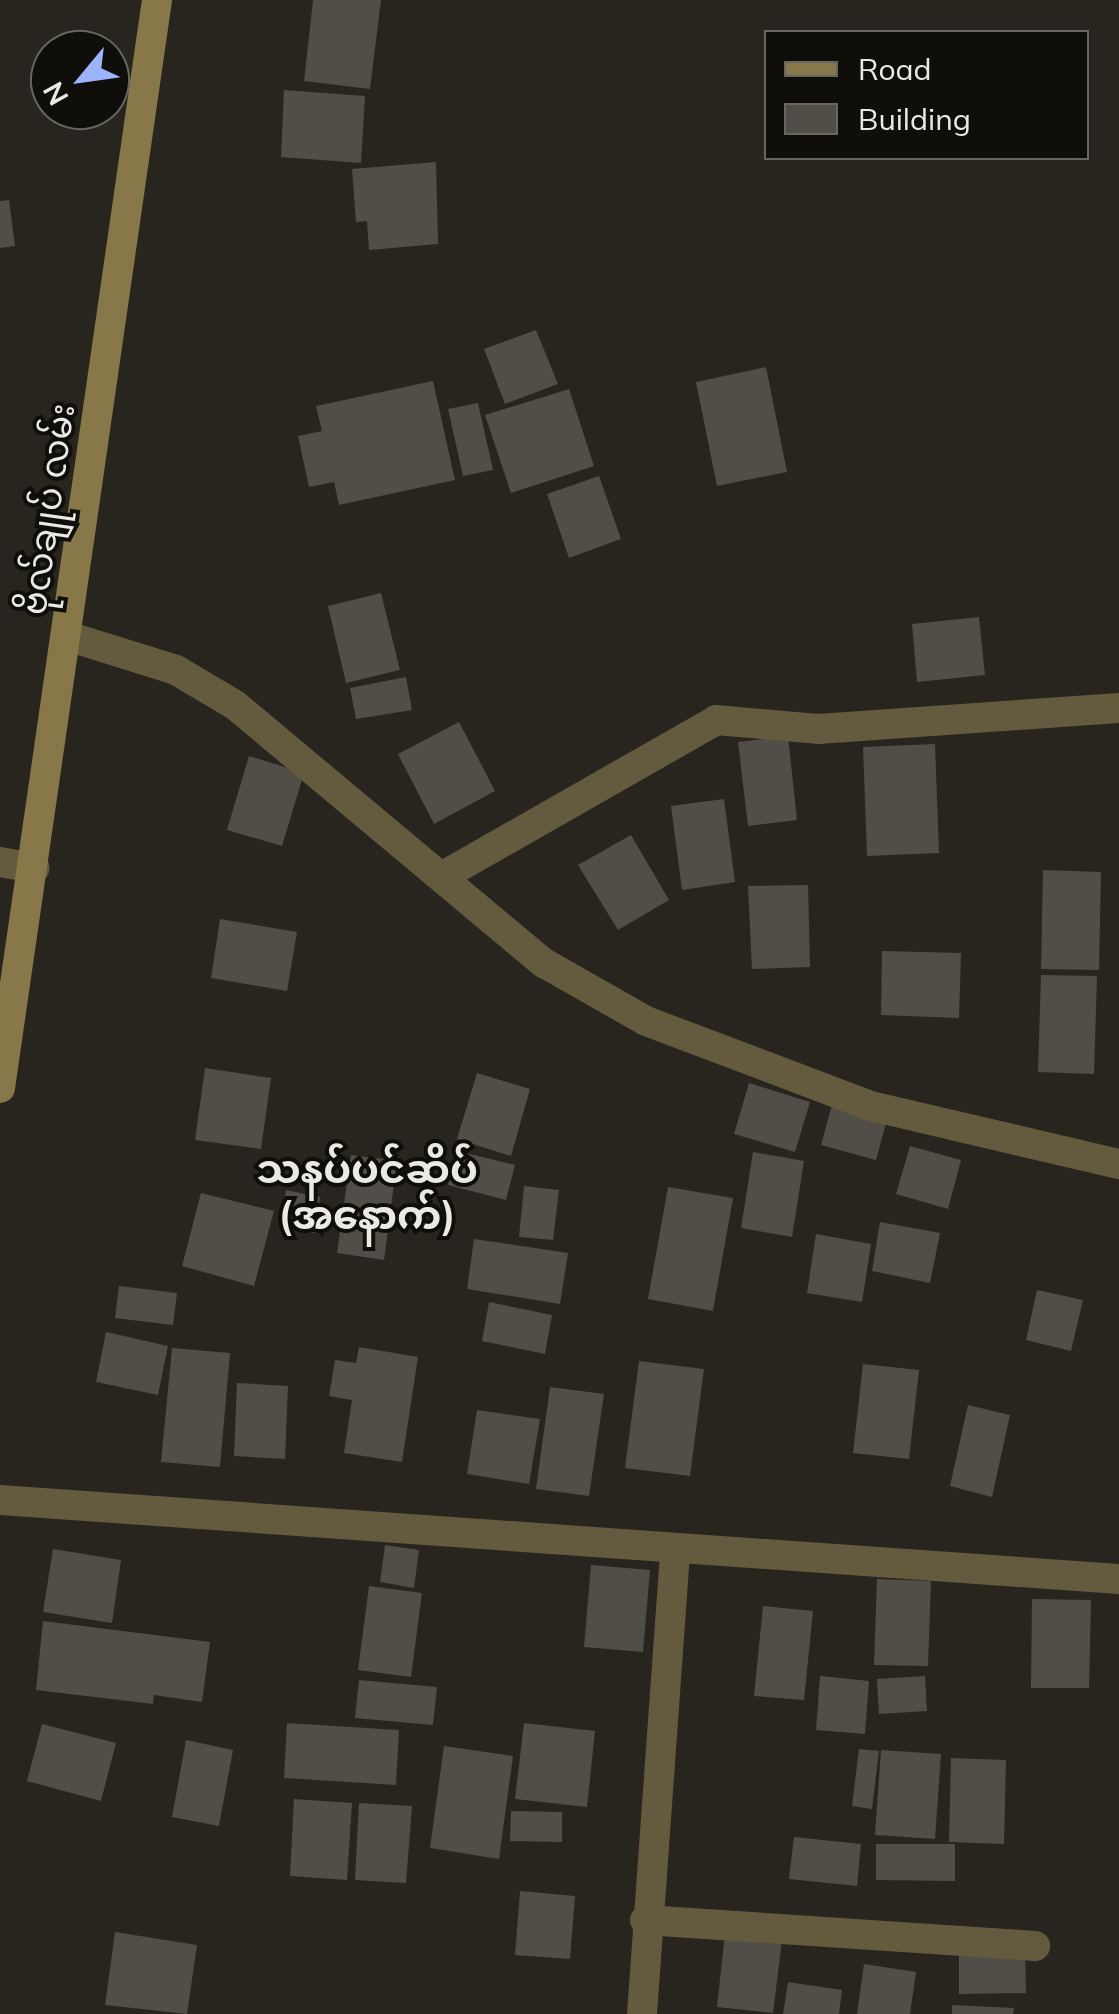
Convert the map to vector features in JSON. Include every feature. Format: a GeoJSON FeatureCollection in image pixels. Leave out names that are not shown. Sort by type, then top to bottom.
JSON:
{"type":"FeatureCollection","features":[{"type":"Feature","properties":{"kind":"street","name":"ဗိုလ်ချုပ် လမ်း"},"geometry":{"type":"LineString","coordinates":[[0,1088],[157,0]]}},
{"type":"Feature","properties":{"kind":"street"},"geometry":{"type":"LineString","coordinates":[[68,636],[176,670],[235,705],[544,963],[646,1021],[871,1106],[1119,1164]]}},
{"type":"Feature","properties":{"kind":"street"},"geometry":{"type":"LineString","coordinates":[[444,876],[716,720],[818,729],[1119,708]]}},
{"type":"Feature","properties":{"kind":"street"},"geometry":{"type":"LineString","coordinates":[[0,862],[34,868]]}},
{"type":"Feature","properties":{"kind":"street"},"geometry":{"type":"LineString","coordinates":[[0,1500],[1119,1579]]}},
{"type":"Feature","properties":{"kind":"street"},"geometry":{"type":"LineString","coordinates":[[642,2014],[645,1920],[675,1548]]}},
{"type":"Feature","properties":{"kind":"street"},"geometry":{"type":"LineString","coordinates":[[645,1920],[1036,1946]]}},
{"type":"Feature","properties":{"kind":"building"},"geometry":{"type":"Polygon","coordinates":[[[313,0],[381,0],[370,89],[304,81],[313,0]]]}},
{"type":"Feature","properties":{"kind":"building"},"geometry":{"type":"Polygon","coordinates":[[[284,90],[365,96],[361,163],[281,157],[284,90]]]}},
{"type":"Feature","properties":{"kind":"building"},"geometry":{"type":"Polygon","coordinates":[[[436,162],[438,244],[369,250],[367,221],[356,222],[352,169],[436,162]]]}},
{"type":"Feature","properties":{"kind":"building"},"geometry":{"type":"Polygon","coordinates":[[[9,200],[15,246],[0,248],[0,201],[9,200]]]}},
{"type":"Feature","properties":{"kind":"building"},"geometry":{"type":"Polygon","coordinates":[[[536,330],[558,384],[505,404],[484,349],[536,330]]]}},
{"type":"Feature","properties":{"kind":"building"},"geometry":{"type":"Polygon","coordinates":[[[766,367],[787,472],[717,486],[696,382],[766,367]]]}},
{"type":"Feature","properties":{"kind":"building"},"geometry":{"type":"Polygon","coordinates":[[[433,381],[455,480],[339,505],[334,482],[309,487],[298,436],[322,431],[316,406],[433,381]]]}},
{"type":"Feature","properties":{"kind":"building"},"geometry":{"type":"Polygon","coordinates":[[[569,389],[594,466],[511,493],[485,415],[569,389]]]}},
{"type":"Feature","properties":{"kind":"building"},"geometry":{"type":"Polygon","coordinates":[[[478,403],[493,470],[463,476],[448,409],[478,403]]]}},
{"type":"Feature","properties":{"kind":"building"},"geometry":{"type":"Polygon","coordinates":[[[599,476],[621,539],[569,558],[547,494],[599,476]]]}},
{"type":"Feature","properties":{"kind":"building"},"geometry":{"type":"Polygon","coordinates":[[[381,593],[400,670],[346,683],[328,606],[381,593]]]}},
{"type":"Feature","properties":{"kind":"building"},"geometry":{"type":"Polygon","coordinates":[[[979,617],[985,675],[917,682],[912,624],[979,617]]]}},
{"type":"Feature","properties":{"kind":"building"},"geometry":{"type":"Polygon","coordinates":[[[406,677],[412,710],[356,719],[350,688],[406,677]]]}},
{"type":"Feature","properties":{"kind":"building"},"geometry":{"type":"Polygon","coordinates":[[[459,722],[495,791],[434,824],[398,754],[459,722]]]}},
{"type":"Feature","properties":{"kind":"building"},"geometry":{"type":"Polygon","coordinates":[[[788,736],[797,820],[748,826],[738,742],[788,736]]]}},
{"type":"Feature","properties":{"kind":"building"},"geometry":{"type":"Polygon","coordinates":[[[935,744],[939,853],[867,856],[863,747],[935,744]]]}},
{"type":"Feature","properties":{"kind":"building"},"geometry":{"type":"Polygon","coordinates":[[[249,756],[304,773],[282,846],[227,830],[249,756]]]}},
{"type":"Feature","properties":{"kind":"building"},"geometry":{"type":"Polygon","coordinates":[[[724,799],[735,882],[682,890],[671,806],[724,799]]]}},
{"type":"Feature","properties":{"kind":"building"},"geometry":{"type":"Polygon","coordinates":[[[631,835],[669,900],[618,930],[578,865],[631,835]]]}},
{"type":"Feature","properties":{"kind":"building"},"geometry":{"type":"Polygon","coordinates":[[[1043,870],[1101,872],[1099,970],[1041,969],[1043,870]]]}},
{"type":"Feature","properties":{"kind":"building"},"geometry":{"type":"Polygon","coordinates":[[[808,885],[810,967],[752,969],[748,886],[808,885]]]}},
{"type":"Feature","properties":{"kind":"building"},"geometry":{"type":"Polygon","coordinates":[[[220,919],[297,932],[287,991],[211,978],[220,919]]]}},
{"type":"Feature","properties":{"kind":"building"},"geometry":{"type":"Polygon","coordinates":[[[882,951],[961,953],[959,1018],[881,1015],[882,951]]]}},
{"type":"Feature","properties":{"kind":"building"},"geometry":{"type":"Polygon","coordinates":[[[1041,975],[1097,976],[1094,1074],[1038,1072],[1041,975]]]}},
{"type":"Feature","properties":{"kind":"building"},"geometry":{"type":"Polygon","coordinates":[[[205,1068],[271,1078],[261,1149],[195,1140],[205,1068]]]}},
{"type":"Feature","properties":{"kind":"building"},"geometry":{"type":"Polygon","coordinates":[[[477,1073],[530,1089],[511,1156],[457,1139],[477,1073]]]}},
{"type":"Feature","properties":{"kind":"building"},"geometry":{"type":"Polygon","coordinates":[[[749,1083],[810,1102],[795,1152],[734,1134],[749,1083]]]}},
{"type":"Feature","properties":{"kind":"building"},"geometry":{"type":"Polygon","coordinates":[[[833,1101],[888,1116],[876,1160],[821,1145],[833,1101]]]}},
{"type":"Feature","properties":{"kind":"building"},"geometry":{"type":"Polygon","coordinates":[[[910,1146],[961,1160],[948,1209],[896,1194],[910,1146]]]}},
{"type":"Feature","properties":{"kind":"building"},"geometry":{"type":"Polygon","coordinates":[[[457,1151],[515,1165],[506,1200],[448,1185],[457,1151]]]}},
{"type":"Feature","properties":{"kind":"building"},"geometry":{"type":"Polygon","coordinates":[[[753,1152],[804,1161],[792,1237],[741,1228],[753,1152]]]}},
{"type":"Feature","properties":{"kind":"building"},"geometry":{"type":"Polygon","coordinates":[[[351,1155],[397,1161],[384,1260],[337,1253],[351,1155]]]}},
{"type":"Feature","properties":{"kind":"building"},"geometry":{"type":"Polygon","coordinates":[[[524,1186],[559,1190],[553,1240],[519,1237],[524,1186]]]}},
{"type":"Feature","properties":{"kind":"building"},"geometry":{"type":"Polygon","coordinates":[[[668,1187],[733,1198],[713,1311],[648,1299],[668,1187]]]}},
{"type":"Feature","properties":{"kind":"building"},"geometry":{"type":"Polygon","coordinates":[[[286,1190],[320,1197],[315,1233],[280,1226],[286,1190]]]}},
{"type":"Feature","properties":{"kind":"building"},"geometry":{"type":"Polygon","coordinates":[[[201,1193],[274,1211],[254,1286],[182,1266],[201,1193]]]}},
{"type":"Feature","properties":{"kind":"building"},"geometry":{"type":"Polygon","coordinates":[[[880,1222],[940,1233],[930,1283],[872,1271],[880,1222]]]}},
{"type":"Feature","properties":{"kind":"building"},"geometry":{"type":"Polygon","coordinates":[[[816,1234],[871,1244],[862,1302],[807,1293],[816,1234]]]}},
{"type":"Feature","properties":{"kind":"building"},"geometry":{"type":"Polygon","coordinates":[[[474,1239],[568,1253],[560,1304],[467,1289],[474,1239]]]}},
{"type":"Feature","properties":{"kind":"building"},"geometry":{"type":"Polygon","coordinates":[[[119,1286],[177,1293],[173,1325],[115,1318],[119,1286]]]}},
{"type":"Feature","properties":{"kind":"building"},"geometry":{"type":"Polygon","coordinates":[[[1037,1290],[1083,1300],[1071,1351],[1026,1340],[1037,1290]]]}},
{"type":"Feature","properties":{"kind":"building"},"geometry":{"type":"Polygon","coordinates":[[[489,1302],[552,1315],[545,1354],[482,1341],[489,1302]]]}},
{"type":"Feature","properties":{"kind":"building"},"geometry":{"type":"Polygon","coordinates":[[[106,1332],[168,1346],[158,1395],[96,1382],[106,1332]]]}},
{"type":"Feature","properties":{"kind":"building"},"geometry":{"type":"Polygon","coordinates":[[[359,1347],[418,1357],[402,1462],[344,1453],[352,1400],[329,1396],[335,1360],[356,1363],[359,1347]]]}},
{"type":"Feature","properties":{"kind":"building"},"geometry":{"type":"Polygon","coordinates":[[[172,1348],[230,1353],[220,1467],[161,1462],[172,1348]]]}},
{"type":"Feature","properties":{"kind":"building"},"geometry":{"type":"Polygon","coordinates":[[[639,1361],[704,1369],[690,1476],[625,1468],[639,1361]]]}},
{"type":"Feature","properties":{"kind":"building"},"geometry":{"type":"Polygon","coordinates":[[[863,1364],[919,1370],[909,1459],[853,1453],[863,1364]]]}},
{"type":"Feature","properties":{"kind":"building"},"geometry":{"type":"Polygon","coordinates":[[[237,1383],[288,1386],[285,1459],[234,1456],[237,1383]]]}},
{"type":"Feature","properties":{"kind":"building"},"geometry":{"type":"Polygon","coordinates":[[[550,1387],[604,1394],[589,1496],[536,1489],[550,1387]]]}},
{"type":"Feature","properties":{"kind":"building"},"geometry":{"type":"Polygon","coordinates":[[[968,1405],[1010,1415],[992,1497],[950,1486],[968,1405]]]}},
{"type":"Feature","properties":{"kind":"building"},"geometry":{"type":"Polygon","coordinates":[[[477,1410],[540,1419],[529,1484],[467,1474],[477,1410]]]}},
{"type":"Feature","properties":{"kind":"building"},"geometry":{"type":"Polygon","coordinates":[[[385,1545],[419,1550],[414,1588],[380,1582],[385,1545]]]}},
{"type":"Feature","properties":{"kind":"building"},"geometry":{"type":"Polygon","coordinates":[[[53,1549],[121,1560],[112,1623],[43,1612],[53,1549]]]}},
{"type":"Feature","properties":{"kind":"building"},"geometry":{"type":"Polygon","coordinates":[[[591,1565],[650,1570],[643,1652],[584,1647],[591,1565]]]}},
{"type":"Feature","properties":{"kind":"building"},"geometry":{"type":"Polygon","coordinates":[[[877,1579],[931,1581],[928,1666],[874,1665],[877,1579]]]}},
{"type":"Feature","properties":{"kind":"building"},"geometry":{"type":"Polygon","coordinates":[[[369,1586],[422,1593],[411,1677],[358,1670],[369,1586]]]}},
{"type":"Feature","properties":{"kind":"building"},"geometry":{"type":"Polygon","coordinates":[[[1032,1599],[1091,1600],[1089,1688],[1031,1688],[1032,1599]]]}},
{"type":"Feature","properties":{"kind":"building"},"geometry":{"type":"Polygon","coordinates":[[[763,1606],[813,1611],[804,1700],[754,1696],[763,1606]]]}},
{"type":"Feature","properties":{"kind":"building"},"geometry":{"type":"Polygon","coordinates":[[[43,1621],[210,1642],[202,1702],[154,1695],[153,1704],[36,1690],[43,1621]]]}},
{"type":"Feature","properties":{"kind":"building"},"geometry":{"type":"Polygon","coordinates":[[[820,1676],[869,1681],[865,1734],[816,1730],[820,1676]]]}},
{"type":"Feature","properties":{"kind":"building"},"geometry":{"type":"Polygon","coordinates":[[[925,1676],[927,1711],[879,1714],[877,1679],[925,1676]]]}},
{"type":"Feature","properties":{"kind":"building"},"geometry":{"type":"Polygon","coordinates":[[[359,1680],[437,1687],[433,1725],[355,1718],[359,1680]]]}},
{"type":"Feature","properties":{"kind":"building"},"geometry":{"type":"Polygon","coordinates":[[[287,1723],[399,1730],[396,1785],[284,1778],[287,1723]]]}},
{"type":"Feature","properties":{"kind":"building"},"geometry":{"type":"Polygon","coordinates":[[[524,1723],[595,1731],[587,1807],[515,1799],[524,1723]]]}},
{"type":"Feature","properties":{"kind":"building"},"geometry":{"type":"Polygon","coordinates":[[[42,1724],[116,1743],[101,1801],[27,1781],[42,1724]]]}},
{"type":"Feature","properties":{"kind":"building"},"geometry":{"type":"Polygon","coordinates":[[[186,1740],[233,1750],[219,1826],[172,1817],[186,1740]]]}},
{"type":"Feature","properties":{"kind":"building"},"geometry":{"type":"Polygon","coordinates":[[[444,1746],[513,1756],[499,1859],[430,1848],[444,1746]]]}},
{"type":"Feature","properties":{"kind":"building"},"geometry":{"type":"Polygon","coordinates":[[[859,1749],[879,1751],[872,1809],[852,1806],[859,1749]]]}},
{"type":"Feature","properties":{"kind":"building"},"geometry":{"type":"Polygon","coordinates":[[[881,1750],[941,1754],[935,1839],[875,1835],[881,1750]]]}},
{"type":"Feature","properties":{"kind":"building"},"geometry":{"type":"Polygon","coordinates":[[[951,1758],[1006,1760],[1004,1844],[949,1842],[951,1758]]]}},
{"type":"Feature","properties":{"kind":"building"},"geometry":{"type":"Polygon","coordinates":[[[294,1799],[352,1803],[347,1880],[290,1876],[294,1799]]]}},
{"type":"Feature","properties":{"kind":"building"},"geometry":{"type":"Polygon","coordinates":[[[359,1803],[412,1806],[406,1883],[355,1880],[359,1803]]]}},
{"type":"Feature","properties":{"kind":"building"},"geometry":{"type":"Polygon","coordinates":[[[511,1811],[562,1812],[562,1842],[510,1841],[511,1811]]]}},
{"type":"Feature","properties":{"kind":"building"},"geometry":{"type":"Polygon","coordinates":[[[794,1837],[861,1844],[857,1886],[789,1879],[794,1837]]]}},
{"type":"Feature","properties":{"kind":"building"},"geometry":{"type":"Polygon","coordinates":[[[876,1844],[955,1844],[955,1881],[876,1880],[876,1844]]]}},
{"type":"Feature","properties":{"kind":"building"},"geometry":{"type":"Polygon","coordinates":[[[520,1891],[575,1896],[570,1959],[515,1955],[520,1891]]]}},
{"type":"Feature","properties":{"kind":"building"},"geometry":{"type":"Polygon","coordinates":[[[115,1932],[197,1945],[187,2014],[105,2005],[115,1932]]]}},
{"type":"Feature","properties":{"kind":"building"},"geometry":{"type":"Polygon","coordinates":[[[725,1933],[782,1940],[773,2013],[717,2007],[725,1933]]]}},
{"type":"Feature","properties":{"kind":"building"},"geometry":{"type":"Polygon","coordinates":[[[1025,1951],[1026,1993],[959,1994],[959,1952],[1025,1951]]]}},
{"type":"Feature","properties":{"kind":"building"},"geometry":{"type":"Polygon","coordinates":[[[864,1964],[916,1972],[910,2014],[857,2014],[864,1964]]]}},
{"type":"Feature","properties":{"kind":"building"},"geometry":{"type":"Polygon","coordinates":[[[788,1982],[842,1990],[839,2014],[783,2014],[788,1982]]]}},
{"type":"Feature","properties":{"kind":"building"},"geometry":{"type":"Polygon","coordinates":[[[952,2005],[1014,2008],[1013,2014],[952,2014],[952,2005]]]}},
{"type":"Feature","properties":{"kind":"district","name":"သနပ်ပင်ဆိပ် (အနောက်)"},"geometry":{"type":"Point","coordinates":[367,1191]}}]}
